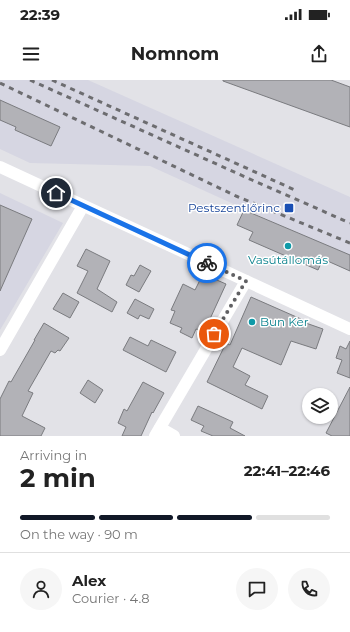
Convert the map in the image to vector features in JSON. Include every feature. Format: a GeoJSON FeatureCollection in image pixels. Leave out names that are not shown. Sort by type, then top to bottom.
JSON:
{"type":"FeatureCollection","features":[{"type":"Feature","properties":{"kind":"street"},"geometry":{"type":"LineString","coordinates":[[0,167],[350,329]]}},
{"type":"Feature","properties":{"kind":"street"},"geometry":{"type":"LineString","coordinates":[[0,350],[83,206]]}},
{"type":"Feature","properties":{"kind":"street"},"geometry":{"type":"LineString","coordinates":[[174,436],[158,432],[246,281]]}},
{"type":"Feature","properties":{"kind":"shaded area"},"geometry":{"type":"Polygon","coordinates":[[[0,80],[88,80],[350,197],[350,257],[150,166],[30,163],[0,149],[0,80]]]}},
{"type":"Feature","properties":{"kind":"shaded area"},"geometry":{"type":"Polygon","coordinates":[[[0,193],[63,223],[0,330],[0,193]]]}},
{"type":"Feature","properties":{"kind":"building"},"geometry":{"type":"Polygon","coordinates":[[[331,80],[350,87],[350,127],[223,81],[331,80]]]}},
{"type":"Feature","properties":{"kind":"building"},"geometry":{"type":"Polygon","coordinates":[[[0,100],[60,127],[51,146],[15,130],[16,127],[0,120],[0,100]]]}},
{"type":"Feature","properties":{"kind":"building"},"geometry":{"type":"Polygon","coordinates":[[[0,205],[32,219],[0,291],[0,205]]]}},
{"type":"Feature","properties":{"kind":"building"},"geometry":{"type":"Polygon","coordinates":[[[244,210],[350,255],[350,271],[323,259],[318,270],[249,240],[253,232],[237,225],[244,210]]]}},
{"type":"Feature","properties":{"kind":"building"},"geometry":{"type":"Polygon","coordinates":[[[86,249],[110,261],[97,289],[117,302],[112,312],[77,293],[88,271],[77,266],[86,249]]]}},
{"type":"Feature","properties":{"kind":"building"},"geometry":{"type":"Polygon","coordinates":[[[140,265],[151,271],[139,292],[126,285],[131,275],[134,276],[140,265]]]}},
{"type":"Feature","properties":{"kind":"building"},"geometry":{"type":"Polygon","coordinates":[[[203,274],[226,284],[204,332],[196,329],[192,338],[180,332],[182,328],[170,323],[175,311],[171,310],[183,284],[195,290],[203,274]]]}},
{"type":"Feature","properties":{"kind":"building"},"geometry":{"type":"Polygon","coordinates":[[[63,293],[79,302],[70,318],[53,309],[63,293]]]}},
{"type":"Feature","properties":{"kind":"building"},"geometry":{"type":"Polygon","coordinates":[[[251,297],[301,319],[300,321],[323,329],[316,349],[291,341],[281,365],[242,348],[233,367],[250,376],[245,385],[268,396],[262,409],[207,382],[226,343],[230,345],[251,297]]]}},
{"type":"Feature","properties":{"kind":"building"},"geometry":{"type":"Polygon","coordinates":[[[135,299],[154,309],[149,319],[140,315],[138,319],[127,313],[135,299]]]}},
{"type":"Feature","properties":{"kind":"building"},"geometry":{"type":"Polygon","coordinates":[[[44,323],[69,338],[60,351],[58,350],[55,353],[51,351],[28,391],[33,393],[22,416],[45,428],[41,436],[0,436],[0,399],[9,381],[11,382],[44,323]]]}},
{"type":"Feature","properties":{"kind":"building"},"geometry":{"type":"Polygon","coordinates":[[[130,337],[148,346],[151,340],[176,352],[166,372],[123,350],[130,337]]]}},
{"type":"Feature","properties":{"kind":"building"},"geometry":{"type":"Polygon","coordinates":[[[350,341],[350,378],[337,373],[342,360],[336,358],[340,346],[346,349],[350,341]]]}},
{"type":"Feature","properties":{"kind":"building"},"geometry":{"type":"Polygon","coordinates":[[[88,380],[103,390],[95,403],[80,393],[88,380]]]}},
{"type":"Feature","properties":{"kind":"building"},"geometry":{"type":"Polygon","coordinates":[[[143,382],[164,393],[153,413],[152,412],[141,436],[122,436],[126,427],[118,423],[124,409],[127,411],[143,382]]]}},
{"type":"Feature","properties":{"kind":"building"},"geometry":{"type":"Polygon","coordinates":[[[350,387],[350,436],[332,436],[326,433],[331,424],[338,424],[338,410],[350,387]]]}},
{"type":"Feature","properties":{"kind":"building"},"geometry":{"type":"Polygon","coordinates":[[[198,406],[233,422],[230,428],[245,436],[213,436],[201,431],[204,426],[191,420],[198,406]]]}},
{"type":"Feature","properties":{"kind":"railway"},"geometry":{"type":"LineString","coordinates":[[30,80],[350,223]]}},
{"type":"Feature","properties":{"kind":"railway"},"geometry":{"type":"LineString","coordinates":[[52,80],[297,191]]}},
{"type":"Feature","properties":{"kind":"railway"},"geometry":{"type":"LineString","coordinates":[[0,83],[236,196],[350,243]]}},
{"type":"Feature","properties":{"kind":"way so far"},"geometry":{"type":"LineString","coordinates":[[207,263],[246,281],[214,334]]}},
{"type":"Feature","properties":{"kind":"place","name":"Pestszentlőrinc"},"geometry":{"type":"Point","coordinates":[289,208]}},
{"type":"Feature","properties":{"kind":"place","name":"Vasútállomás"},"geometry":{"type":"Point","coordinates":[288,246]}},
{"type":"Feature","properties":{"kind":"place","name":"Bun Ker"},"geometry":{"type":"Point","coordinates":[252,322]}},
{"type":"Feature","properties":{"kind":"route"},"geometry":{"type":"LineString","coordinates":[[56,193],[207,263]]}}]}
